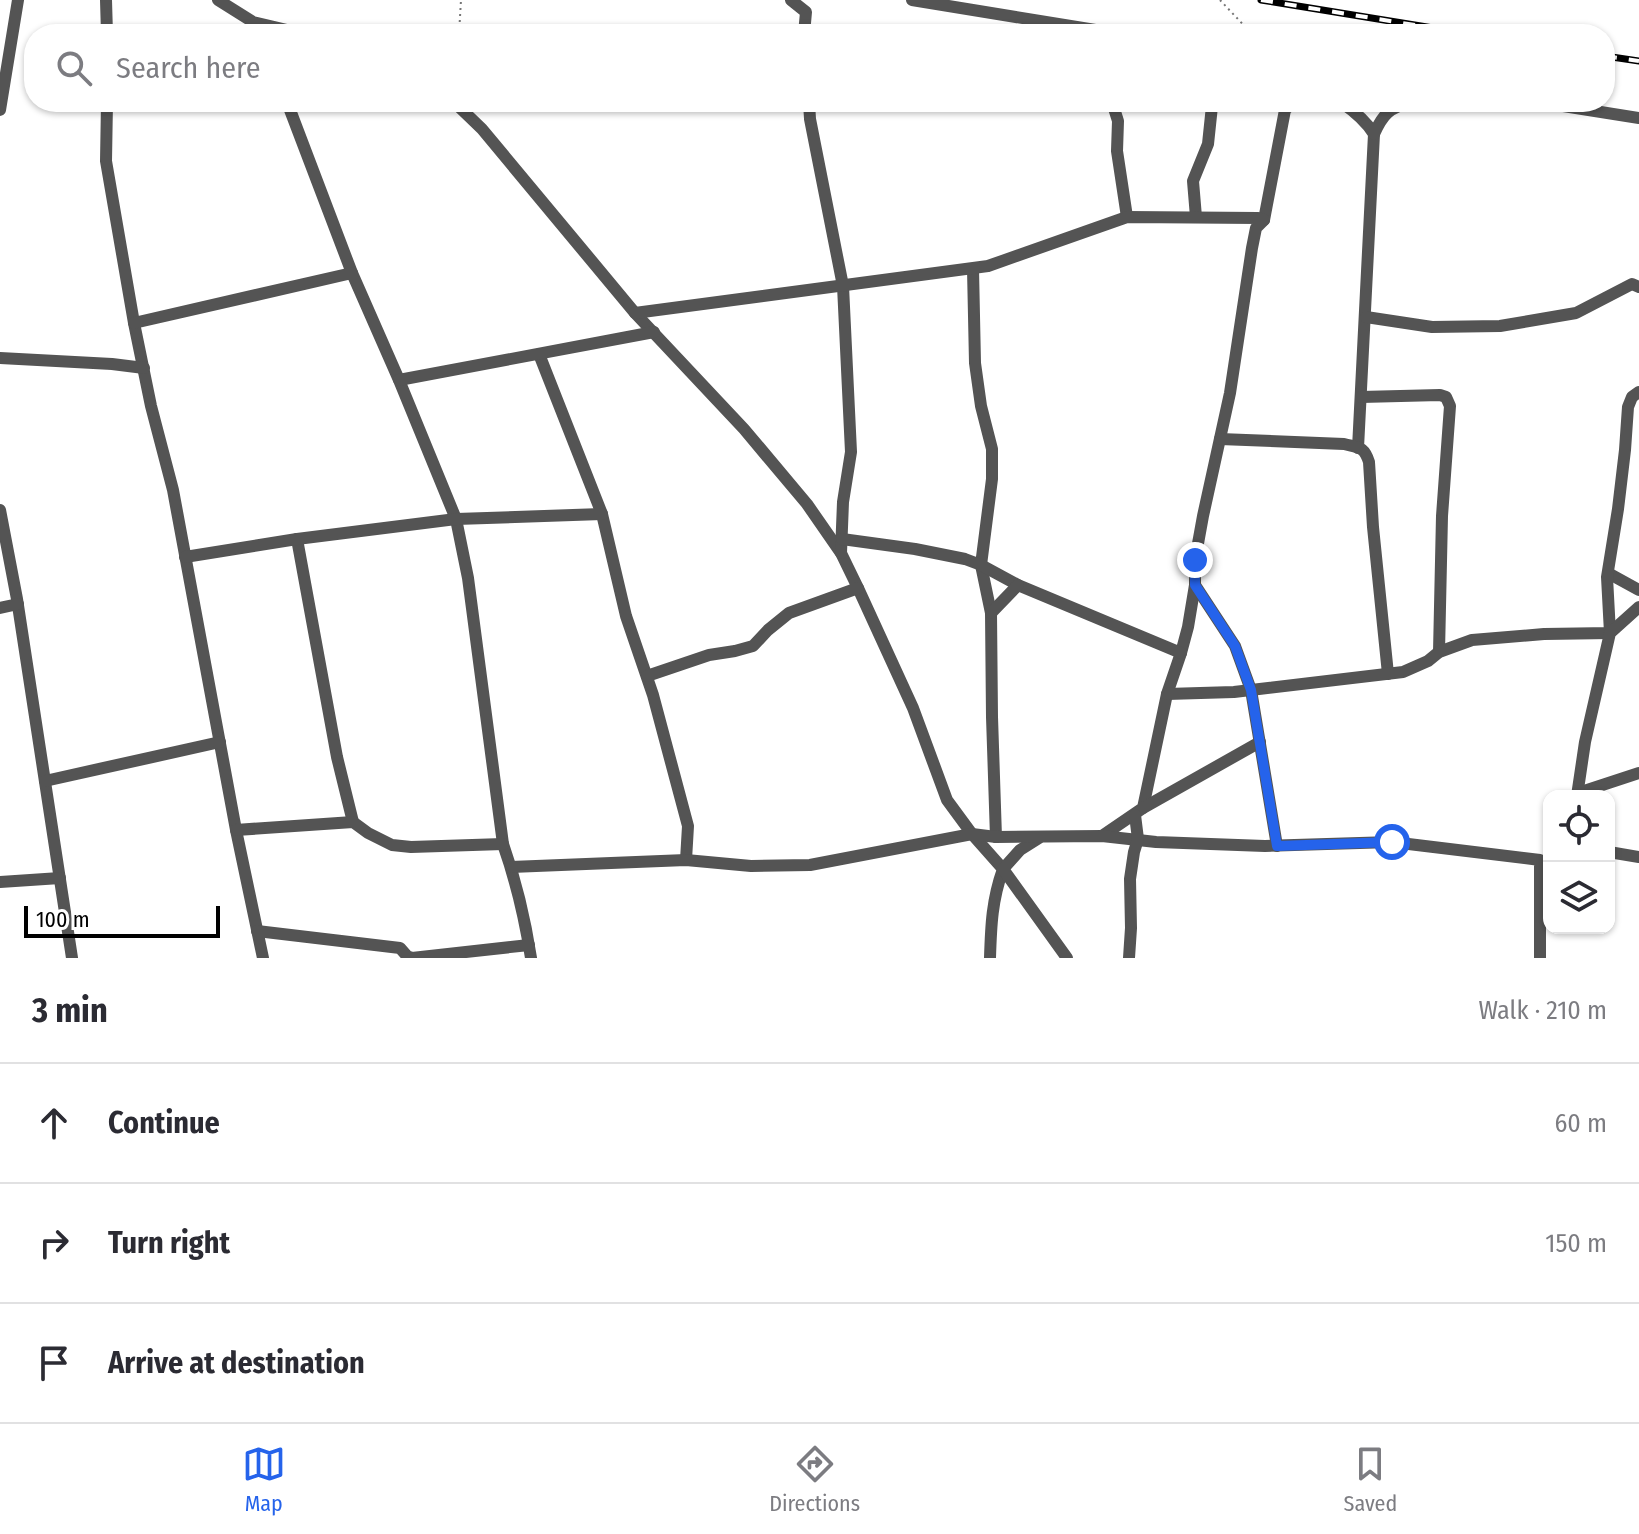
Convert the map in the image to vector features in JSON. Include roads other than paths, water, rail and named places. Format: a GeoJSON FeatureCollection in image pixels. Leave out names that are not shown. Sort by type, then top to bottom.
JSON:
{"type":"FeatureCollection","features":[{"type":"Feature","properties":{"kind":"street"},"geometry":{"type":"LineString","coordinates":[[0,110],[18,0]]}},
{"type":"Feature","properties":{"kind":"street"},"geometry":{"type":"LineString","coordinates":[[106,0],[107,24]]}},
{"type":"Feature","properties":{"kind":"street"},"geometry":{"type":"LineString","coordinates":[[218,0],[251,24]]}},
{"type":"Feature","properties":{"kind":"street"},"geometry":{"type":"LineString","coordinates":[[791,0],[806,12],[805,24]]}},
{"type":"Feature","properties":{"kind":"street"},"geometry":{"type":"LineString","coordinates":[[912,0],[1059,24]]}},
{"type":"Feature","properties":{"kind":"street"},"geometry":{"type":"LineString","coordinates":[[107,112],[106,161],[134,323],[173,490],[263,958]]}},
{"type":"Feature","properties":{"kind":"street"},"geometry":{"type":"LineString","coordinates":[[257,931],[400,948],[412,958],[530,951],[503,844],[468,578],[456,519],[352,273],[291,112]]}},
{"type":"Feature","properties":{"kind":"street"},"geometry":{"type":"LineString","coordinates":[[464,112],[482,129],[635,313],[744,429],[807,504],[841,553],[858,588],[913,708],[947,800],[1003,869],[1067,958]]}},
{"type":"Feature","properties":{"kind":"street"},"geometry":{"type":"LineString","coordinates":[[810,112],[843,286],[851,452],[843,502],[841,553]]}},
{"type":"Feature","properties":{"kind":"street"},"geometry":{"type":"LineString","coordinates":[[1115,112],[1118,121],[1117,151],[1127,217]]}},
{"type":"Feature","properties":{"kind":"street"},"geometry":{"type":"LineString","coordinates":[[1196,217],[1193,181],[1208,144],[1211,112]]}},
{"type":"Feature","properties":{"kind":"street"},"geometry":{"type":"LineString","coordinates":[[1129,958],[1130,879],[1138,839],[1139,812],[1167,694],[1188,627],[1195,585],[1195,560],[1230,393],[1256,228],[1264,220],[1285,112]]}},
{"type":"Feature","properties":{"kind":"street"},"geometry":{"type":"LineString","coordinates":[[1354,112],[1374,134]]}},
{"type":"Feature","properties":{"kind":"street"},"geometry":{"type":"LineString","coordinates":[[1358,448],[1374,134],[1382,116],[1388,112]]}},
{"type":"Feature","properties":{"kind":"street"},"geometry":{"type":"LineString","coordinates":[[1601,112],[1639,118]]}},
{"type":"Feature","properties":{"kind":"street"},"geometry":{"type":"LineString","coordinates":[[635,313],[973,269],[1127,217],[1264,220]]}},
{"type":"Feature","properties":{"kind":"street"},"geometry":{"type":"LineString","coordinates":[[973,269],[975,363],[981,406],[992,449],[992,479],[981,565],[991,613],[996,837]]}},
{"type":"Feature","properties":{"kind":"street"},"geometry":{"type":"LineString","coordinates":[[134,323],[352,273]]}},
{"type":"Feature","properties":{"kind":"street"},"geometry":{"type":"LineString","coordinates":[[1366,317],[1432,327],[1500,326],[1576,313],[1632,284],[1639,287]]}},
{"type":"Feature","properties":{"kind":"street"},"geometry":{"type":"LineString","coordinates":[[399,380],[654,332]]}},
{"type":"Feature","properties":{"kind":"street"},"geometry":{"type":"LineString","coordinates":[[539,354],[602,514],[626,616],[647,676],[688,826],[686,860]]}},
{"type":"Feature","properties":{"kind":"street"},"geometry":{"type":"LineString","coordinates":[[0,358],[144,368]]}},
{"type":"Feature","properties":{"kind":"street"},"geometry":{"type":"LineString","coordinates":[[1579,790],[1585,742],[1610,633],[1608,573],[1624,465],[1628,407],[1632,397],[1639,392]]}},
{"type":"Feature","properties":{"kind":"street"},"geometry":{"type":"LineString","coordinates":[[1361,397],[1440,395],[1446,397],[1450,406],[1442,516],[1439,652]]}},
{"type":"Feature","properties":{"kind":"street"},"geometry":{"type":"LineString","coordinates":[[1220,439],[1344,444],[1366,452],[1388,674]]}},
{"type":"Feature","properties":{"kind":"street"},"geometry":{"type":"LineString","coordinates":[[0,510],[18,604],[72,958]]}},
{"type":"Feature","properties":{"kind":"street"},"geometry":{"type":"LineString","coordinates":[[185,557],[456,519],[602,514]]}},
{"type":"Feature","properties":{"kind":"street"},"geometry":{"type":"LineString","coordinates":[[297,539],[337,757],[353,822],[392,845],[503,844]]}},
{"type":"Feature","properties":{"kind":"street"},"geometry":{"type":"LineString","coordinates":[[842,539],[942,554],[981,565],[1018,585],[1181,653]]}},
{"type":"Feature","properties":{"kind":"street"},"geometry":{"type":"LineString","coordinates":[[1608,573],[1639,590]]}},
{"type":"Feature","properties":{"kind":"street"},"geometry":{"type":"LineString","coordinates":[[991,613],[1018,585]]}},
{"type":"Feature","properties":{"kind":"street"},"geometry":{"type":"LineString","coordinates":[[1195,585],[1235,646],[1251,690],[1277,846]]}},
{"type":"Feature","properties":{"kind":"street"},"geometry":{"type":"LineString","coordinates":[[647,676],[709,655],[753,646],[789,613],[858,588]]}},
{"type":"Feature","properties":{"kind":"street"},"geometry":{"type":"LineString","coordinates":[[0,608],[18,604]]}},
{"type":"Feature","properties":{"kind":"street"},"geometry":{"type":"LineString","coordinates":[[1167,694],[1251,690],[1403,672],[1428,661],[1439,652],[1472,640],[1610,633],[1639,607]]}},
{"type":"Feature","properties":{"kind":"street"},"geometry":{"type":"LineString","coordinates":[[45,781],[220,742]]}},
{"type":"Feature","properties":{"kind":"street"},"geometry":{"type":"LineString","coordinates":[[1102,836],[1260,742]]}},
{"type":"Feature","properties":{"kind":"street"},"geometry":{"type":"LineString","coordinates":[[1590,790],[1639,773]]}},
{"type":"Feature","properties":{"kind":"street"},"geometry":{"type":"LineString","coordinates":[[236,830],[353,822]]}},
{"type":"Feature","properties":{"kind":"street"},"geometry":{"type":"LineString","coordinates":[[511,867],[686,860],[751,866],[810,865],[972,834],[996,837],[1102,836],[1156,842],[1277,846],[1392,842],[1543,858]]}},
{"type":"Feature","properties":{"kind":"street"},"geometry":{"type":"LineString","coordinates":[[990,958],[995,892],[1003,869],[1020,850],[1042,836]]}},
{"type":"Feature","properties":{"kind":"street"},"geometry":{"type":"LineString","coordinates":[[1615,853],[1639,857]]}},
{"type":"Feature","properties":{"kind":"street"},"geometry":{"type":"LineString","coordinates":[[1540,958],[1544,862]]}},
{"type":"Feature","properties":{"kind":"street"},"geometry":{"type":"LineString","coordinates":[[0,882],[60,878]]}},
{"type":"Feature","properties":{"kind":"railway"},"geometry":{"type":"LineString","coordinates":[[1261,0],[1409,24]]}},
{"type":"Feature","properties":{"kind":"railway"},"geometry":{"type":"LineString","coordinates":[[1615,57],[1639,61]]}}]}
